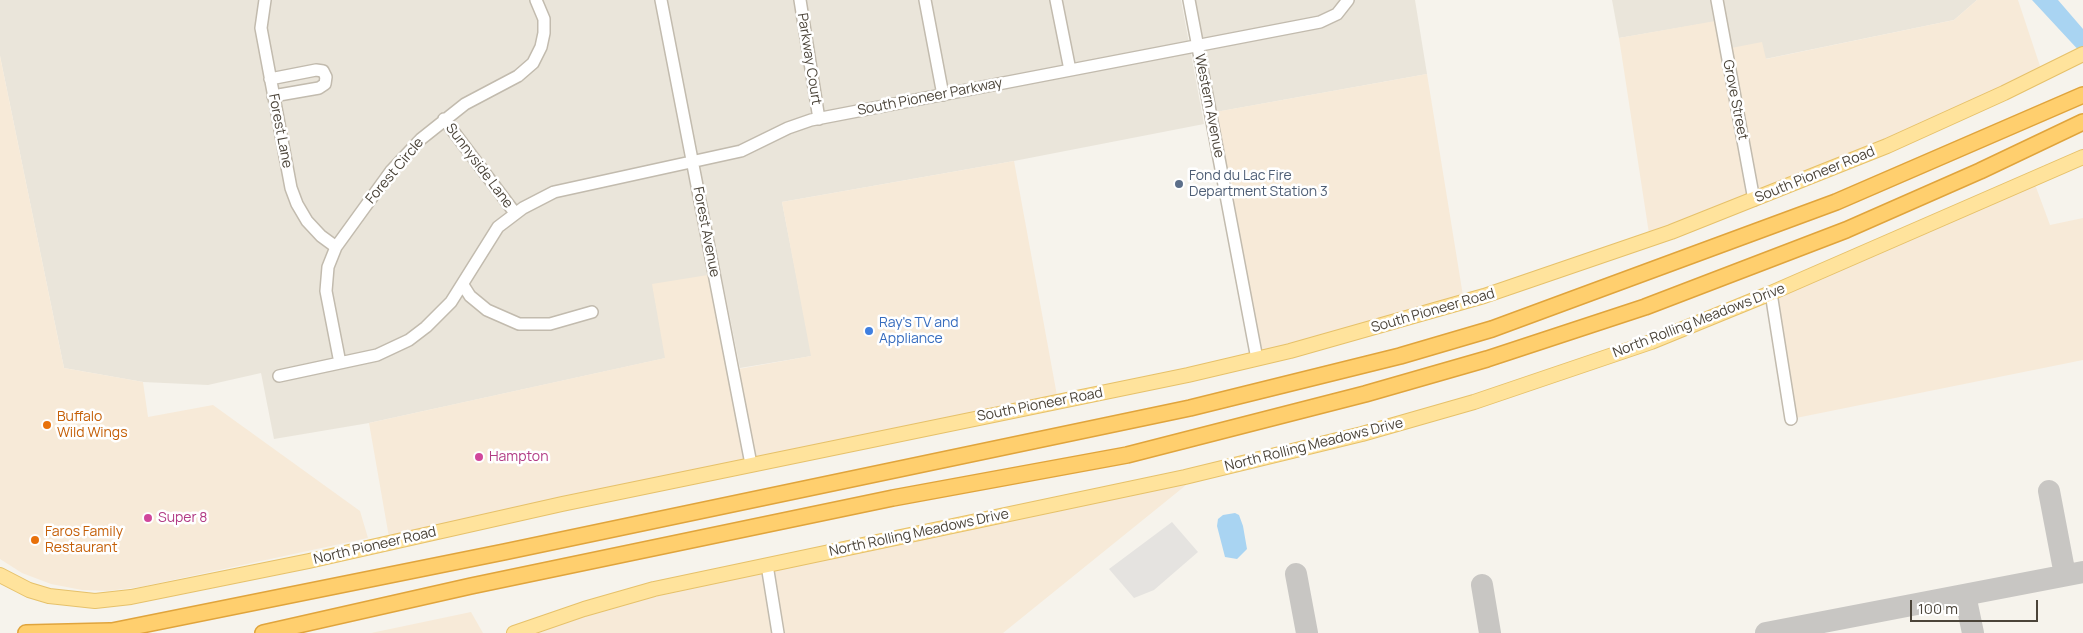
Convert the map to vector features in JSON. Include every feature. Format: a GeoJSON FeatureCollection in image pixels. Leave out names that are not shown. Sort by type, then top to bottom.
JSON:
{"type":"FeatureCollection","features":[{"type":"Feature","properties":{"kind":"highway"},"geometry":{"type":"LineString","coordinates":[[26,633],[106,632],[504,552],[1190,408],[1390,358],[1492,329],[1836,202],[2083,95]]}},
{"type":"Feature","properties":{"kind":"highway"},"geometry":{"type":"LineString","coordinates":[[263,633],[471,586],[893,498],[1127,455],[1374,391],[1508,352],[1645,307],[1846,230],[1980,171],[2083,122]]}},
{"type":"Feature","properties":{"kind":"main road","name":"South Pioneer Road"},"geometry":{"type":"LineString","coordinates":[[751,464],[1257,359],[1387,325],[1499,291],[1622,250],[1754,200],[1926,128],[2078,56]]}},
{"type":"Feature","properties":{"kind":"main road","name":"North Rolling Meadows Drive"},"geometry":{"type":"LineString","coordinates":[[514,633],[621,597],[1185,477],[1362,434],[1474,402],[1651,342],[1771,293],[2083,157]]}},
{"type":"Feature","properties":{"kind":"main road","name":"North Pioneer Road"},"geometry":{"type":"LineString","coordinates":[[0,575],[29,590],[57,597],[95,601],[131,598],[751,464]]}},
{"type":"Feature","properties":{"kind":"street","name":"Forest Lane"},"geometry":{"type":"LineString","coordinates":[[265,0],[261,13],[261,28],[290,182],[297,204],[314,229],[336,247]]}},
{"type":"Feature","properties":{"kind":"street","name":"Forest Circle"},"geometry":{"type":"LineString","coordinates":[[340,363],[326,291],[328,267],[336,247],[401,160],[444,119],[478,96],[518,76],[533,63],[542,47],[544,33],[542,13],[536,0]]}},
{"type":"Feature","properties":{"kind":"street","name":"Forest Avenue"},"geometry":{"type":"LineString","coordinates":[[661,0],[751,464]]}},
{"type":"Feature","properties":{"kind":"street","name":"Parkway Court"},"geometry":{"type":"LineString","coordinates":[[800,0],[819,119]]}},
{"type":"Feature","properties":{"kind":"street"},"geometry":{"type":"LineString","coordinates":[[925,0],[943,95]]}},
{"type":"Feature","properties":{"kind":"street"},"geometry":{"type":"LineString","coordinates":[[1056,0],[1070,70]]}},
{"type":"Feature","properties":{"kind":"street","name":"Western Avenue"},"geometry":{"type":"LineString","coordinates":[[1189,0],[1257,359]]}},
{"type":"Feature","properties":{"kind":"street","name":"South Pioneer Parkway"},"geometry":{"type":"LineString","coordinates":[[279,376],[377,354],[409,340],[433,321],[463,285],[490,238],[515,213],[538,199],[560,190],[744,150],[788,128],[819,119],[1324,21],[1337,14],[1348,0]]}},
{"type":"Feature","properties":{"kind":"street","name":"Grove Street"},"geometry":{"type":"LineString","coordinates":[[1717,0],[1754,200]]}},
{"type":"Feature","properties":{"kind":"street"},"geometry":{"type":"LineString","coordinates":[[270,79],[316,70],[322,71],[326,77],[325,84],[319,88],[273,96]]}},
{"type":"Feature","properties":{"kind":"street","name":"Sunnyside Lane"},"geometry":{"type":"LineString","coordinates":[[444,119],[515,213]]}},
{"type":"Feature","properties":{"kind":"street"},"geometry":{"type":"LineString","coordinates":[[463,285],[470,296],[487,310],[519,324],[547,325],[592,312]]}},
{"type":"Feature","properties":{"kind":"street"},"geometry":{"type":"LineString","coordinates":[[1771,293],[1792,419]]}},
{"type":"Feature","properties":{"kind":"street"},"geometry":{"type":"LineString","coordinates":[[768,565],[778,633]]}},
{"type":"Feature","properties":{"kind":"shaded area"},"geometry":{"type":"Polygon","coordinates":[[[0,0],[1181,0],[1204,124],[1014,161],[782,202],[812,356],[740,368],[721,273],[653,287],[666,358],[369,423],[274,439],[261,373],[208,385],[143,382],[64,368],[0,56],[0,0]]]}},
{"type":"Feature","properties":{"kind":"shaded area"},"geometry":{"type":"Polygon","coordinates":[[[1195,0],[1415,0],[1427,74],[1216,112],[1195,0]]]}},
{"type":"Feature","properties":{"kind":"shaded area"},"geometry":{"type":"Polygon","coordinates":[[[1612,0],[1977,0],[1954,20],[1765,59],[1718,51],[1713,22],[1619,38],[1612,0]]]}},
{"type":"Feature","properties":{"kind":"shaded area"},"geometry":{"type":"Polygon","coordinates":[[[1977,0],[2018,0],[2043,75],[1650,240],[1619,38],[1721,20],[1726,49],[1762,42],[1766,59],[1954,20],[1977,0]]]}},
{"type":"Feature","properties":{"kind":"shaded area"},"geometry":{"type":"Polygon","coordinates":[[[0,56],[64,368],[143,382],[148,417],[213,405],[360,511],[368,538],[140,587],[107,591],[82,590],[51,584],[22,573],[0,559],[0,56]]]}},
{"type":"Feature","properties":{"kind":"shaded area"},"geometry":{"type":"Polygon","coordinates":[[[1427,74],[1464,302],[1257,359],[1210,113],[1427,74]]]}},
{"type":"Feature","properties":{"kind":"shaded area"},"geometry":{"type":"Polygon","coordinates":[[[1014,161],[1058,401],[390,543],[369,423],[665,358],[652,284],[714,274],[733,370],[811,356],[782,202],[1014,161]]]}},
{"type":"Feature","properties":{"kind":"shaded area"},"geometry":{"type":"Polygon","coordinates":[[[2033,179],[2050,225],[2083,218],[2083,360],[1791,419],[1771,293],[2033,179]]]}},
{"type":"Feature","properties":{"kind":"shaded area"},"geometry":{"type":"Polygon","coordinates":[[[1201,473],[1003,633],[514,633],[584,609],[1201,473]]]}},
{"type":"Feature","properties":{"kind":"shaded area"},"geometry":{"type":"Polygon","coordinates":[[[1172,522],[1198,552],[1154,590],[1134,598],[1109,569],[1172,522]]]}},
{"type":"Feature","properties":{"kind":"shaded area"},"geometry":{"type":"Polygon","coordinates":[[[471,612],[483,633],[371,633],[471,612]]]}},
{"type":"Feature","properties":{"kind":"water"},"geometry":{"type":"Polygon","coordinates":[[[2032,0],[2058,0],[2083,29],[2083,55],[2032,0]]]}},
{"type":"Feature","properties":{"kind":"water"},"geometry":{"type":"Polygon","coordinates":[[[1235,513],[1239,515],[1243,526],[1247,549],[1237,559],[1225,557],[1217,526],[1218,519],[1223,515],[1235,513]]]}},
{"type":"Feature","properties":{"kind":"taxiway"},"geometry":{"type":"LineString","coordinates":[[2049,491],[2065,575]]}},
{"type":"Feature","properties":{"kind":"taxiway"},"geometry":{"type":"LineString","coordinates":[[1766,633],[2083,572]]}},
{"type":"Feature","properties":{"kind":"taxiway"},"geometry":{"type":"LineString","coordinates":[[1296,574],[1307,633]]}},
{"type":"Feature","properties":{"kind":"taxiway"},"geometry":{"type":"LineString","coordinates":[[1482,585],[1490,633]]}},
{"type":"Feature","properties":{"kind":"taxiway"},"geometry":{"type":"LineString","coordinates":[[1965,595],[1973,633]]}},
{"type":"Feature","properties":{"kind":"place","name":"Fond du Lac Fire Department Station 3"},"geometry":{"type":"Point","coordinates":[1179,184]}},
{"type":"Feature","properties":{"kind":"place","name":"Ray's TV and Appliance"},"geometry":{"type":"Point","coordinates":[869,331]}},
{"type":"Feature","properties":{"kind":"place","name":"Buffalo Wild Wings"},"geometry":{"type":"Point","coordinates":[47,425]}},
{"type":"Feature","properties":{"kind":"place","name":"Hampton"},"geometry":{"type":"Point","coordinates":[479,457]}},
{"type":"Feature","properties":{"kind":"place","name":"Super 8"},"geometry":{"type":"Point","coordinates":[148,518]}},
{"type":"Feature","properties":{"kind":"place","name":"Faros Family Restaurant"},"geometry":{"type":"Point","coordinates":[35,540]}}]}
